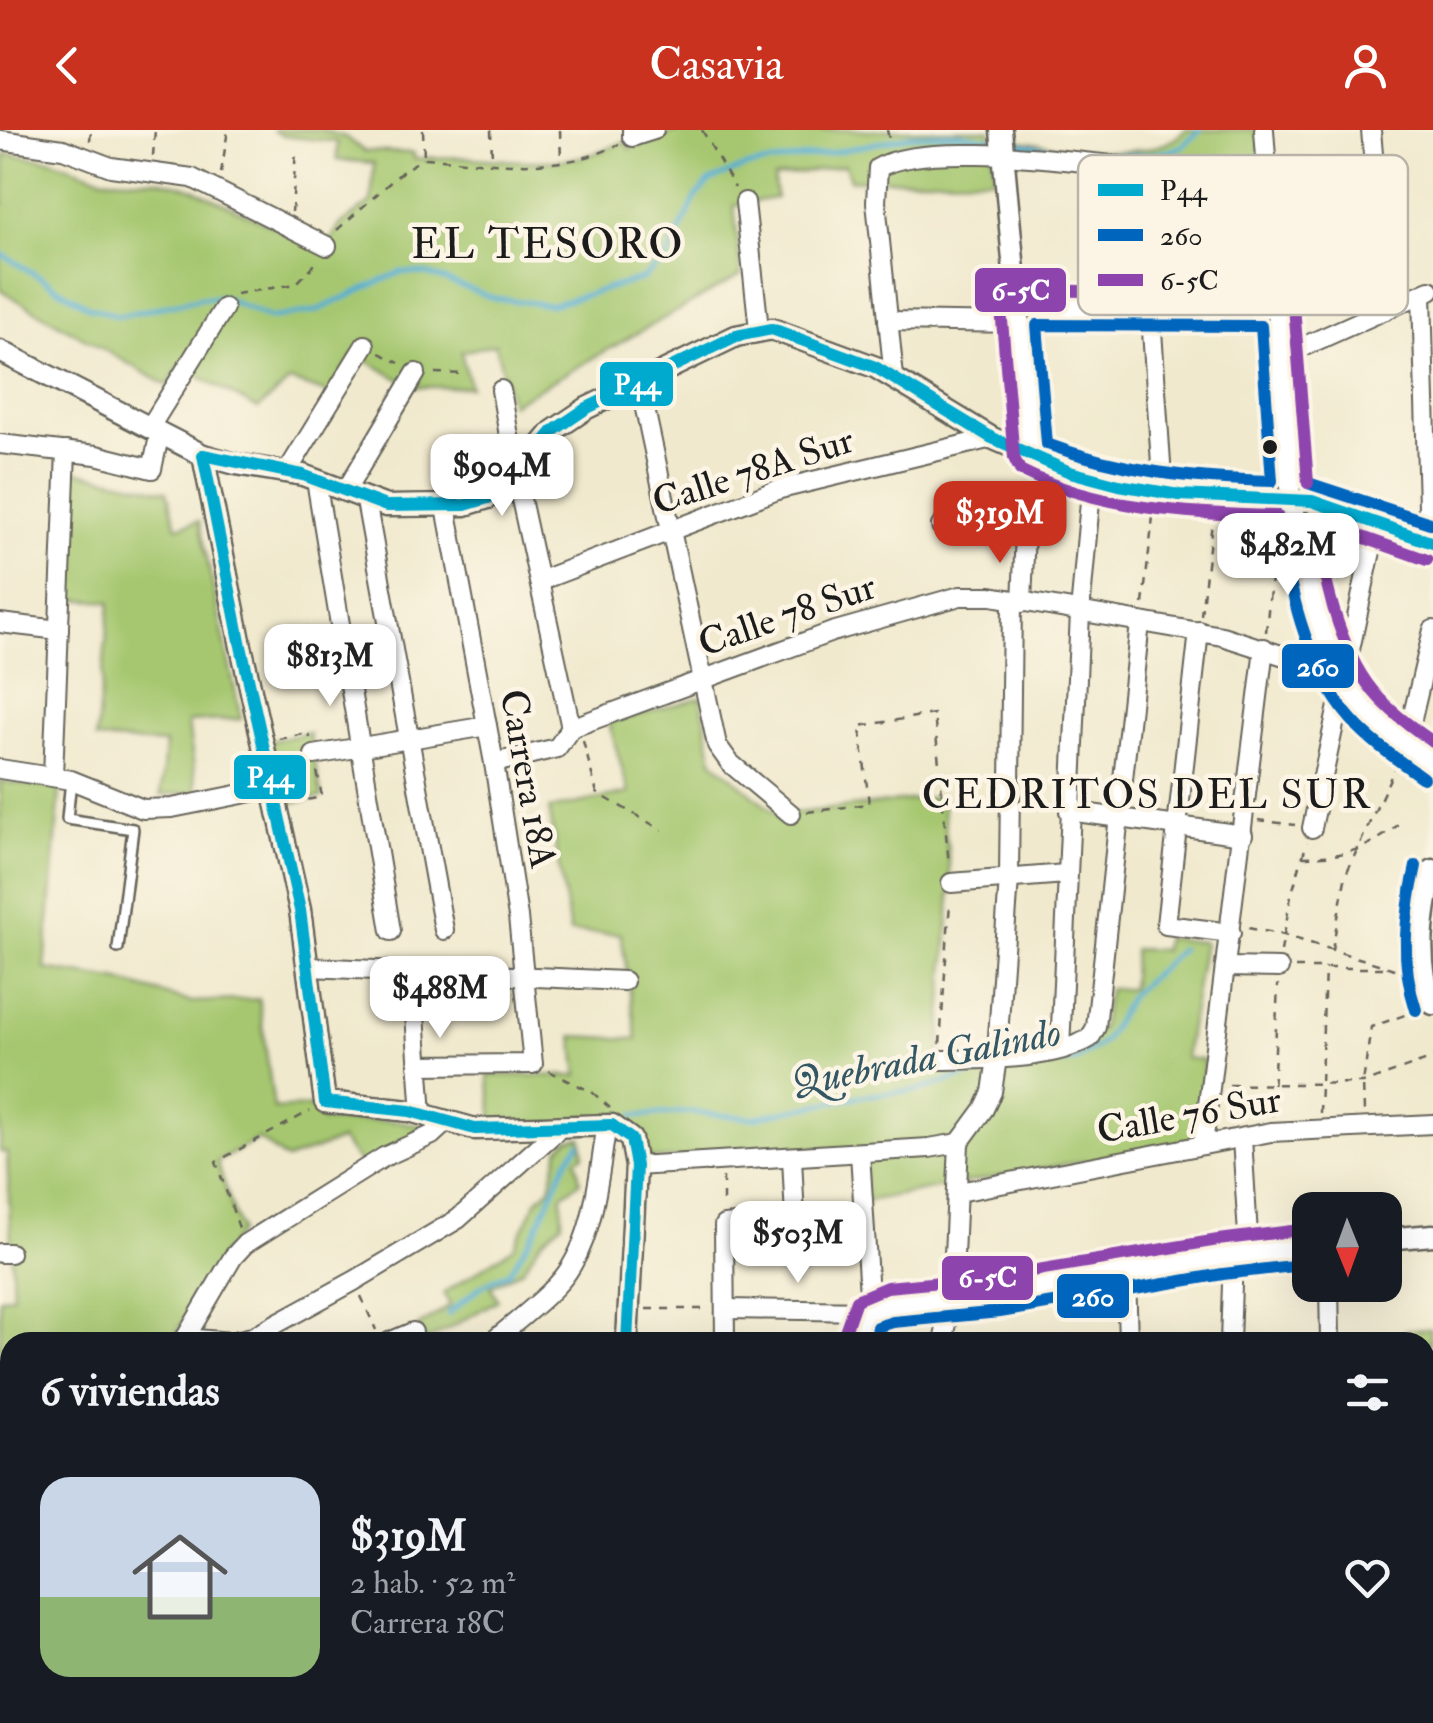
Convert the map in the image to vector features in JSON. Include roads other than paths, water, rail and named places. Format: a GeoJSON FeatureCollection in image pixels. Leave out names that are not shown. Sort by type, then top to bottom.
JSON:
{"type":"FeatureCollection","features":[{"type":"Feature","properties":{"kind":"street"},"geometry":{"type":"LineString","coordinates":[[632,134],[654,130]]}},
{"type":"Feature","properties":{"kind":"street"},"geometry":{"type":"LineString","coordinates":[[1264,130],[1266,155]]}},
{"type":"Feature","properties":{"kind":"street"},"geometry":{"type":"LineString","coordinates":[[1371,130],[1373,155]]}},
{"type":"Feature","properties":{"kind":"street"},"geometry":{"type":"LineString","coordinates":[[0,140],[44,145],[111,167],[192,178],[327,246]]}},
{"type":"Feature","properties":{"kind":"street"},"geometry":{"type":"LineString","coordinates":[[1002,142],[1031,456]]}},
{"type":"Feature","properties":{"kind":"street"},"geometry":{"type":"LineString","coordinates":[[894,377],[876,202],[878,168],[892,160],[1002,142],[1078,156]]}},
{"type":"Feature","properties":{"kind":"street"},"geometry":{"type":"LineString","coordinates":[[745,202],[759,330]]}},
{"type":"Feature","properties":{"kind":"street"},"geometry":{"type":"LineString","coordinates":[[0,351],[204,454],[316,480],[366,501],[399,507],[446,507],[488,498],[516,476],[564,422],[639,382],[736,336],[759,330],[786,332],[894,377],[992,438],[1092,479],[1160,492],[1323,504],[1431,542],[1428,291]]}},
{"type":"Feature","properties":{"kind":"street"},"geometry":{"type":"LineString","coordinates":[[0,444],[66,450],[152,469],[155,430],[224,308]]}},
{"type":"Feature","properties":{"kind":"street"},"geometry":{"type":"LineString","coordinates":[[888,320],[1078,312]]}},
{"type":"Feature","properties":{"kind":"street"},"geometry":{"type":"LineString","coordinates":[[1150,315],[1160,492]]}},
{"type":"Feature","properties":{"kind":"street"},"geometry":{"type":"LineString","coordinates":[[1277,315],[1285,499],[1312,590],[1344,678],[1370,715],[1433,764]]}},
{"type":"Feature","properties":{"kind":"street"},"geometry":{"type":"LineString","coordinates":[[1280,357],[1375,315]]}},
{"type":"Feature","properties":{"kind":"street"},"geometry":{"type":"LineString","coordinates":[[287,472],[366,345]]}},
{"type":"Feature","properties":{"kind":"street"},"geometry":{"type":"LineString","coordinates":[[345,492],[416,373]]}},
{"type":"Feature","properties":{"kind":"street"},"geometry":{"type":"LineString","coordinates":[[639,382],[717,745],[791,814]]}},
{"type":"Feature","properties":{"kind":"street"},"geometry":{"type":"LineString","coordinates":[[501,390],[539,581],[575,726]]}},
{"type":"Feature","properties":{"kind":"street","name":"Calle 78A Sur"},"geometry":{"type":"LineString","coordinates":[[539,581],[780,489],[992,438]]}},
{"type":"Feature","properties":{"kind":"street"},"geometry":{"type":"LineString","coordinates":[[62,778],[59,630],[66,450]]}},
{"type":"Feature","properties":{"kind":"street"},"geometry":{"type":"LineString","coordinates":[[204,454],[309,967],[325,1102],[422,1114],[475,1129],[562,1126],[618,1130]]}},
{"type":"Feature","properties":{"kind":"street"},"geometry":{"type":"LineString","coordinates":[[1060,1050],[1080,613],[1092,479]]}},
{"type":"Feature","properties":{"kind":"street"},"geometry":{"type":"LineString","coordinates":[[316,480],[391,931]]}},
{"type":"Feature","properties":{"kind":"street"},"geometry":{"type":"LineString","coordinates":[[366,501],[444,930]]}},
{"type":"Feature","properties":{"kind":"street","name":"Carrera 18A"},"geometry":{"type":"LineString","coordinates":[[418,1065],[533,1064],[518,917],[494,763],[446,507]]}},
{"type":"Feature","properties":{"kind":"street"},"geometry":{"type":"LineString","coordinates":[[941,526],[972,521],[1025,532],[1017,601],[1009,878],[996,1066],[984,1109],[959,1143],[952,1301],[946,1332]]}},
{"type":"Feature","properties":{"kind":"street"},"geometry":{"type":"LineString","coordinates":[[1312,828],[1377,523]]}},
{"type":"Feature","properties":{"kind":"street","name":"Calle 78 Sur"},"geometry":{"type":"LineString","coordinates":[[494,763],[557,748],[575,726],[832,632],[975,594],[1198,632],[1264,648],[1344,678]]}},
{"type":"Feature","properties":{"kind":"street"},"geometry":{"type":"LineString","coordinates":[[0,623],[59,630]]}},
{"type":"Feature","properties":{"kind":"street"},"geometry":{"type":"LineString","coordinates":[[939,1060],[996,1066],[1090,1038],[1096,1026],[1140,623]]}},
{"type":"Feature","properties":{"kind":"street"},"geometry":{"type":"LineString","coordinates":[[1406,744],[1433,630]]}},
{"type":"Feature","properties":{"kind":"street"},"geometry":{"type":"LineString","coordinates":[[1198,632],[1166,926],[1232,928]]}},
{"type":"Feature","properties":{"kind":"street"},"geometry":{"type":"LineString","coordinates":[[1204,1145],[1264,648]]}},
{"type":"Feature","properties":{"kind":"street"},"geometry":{"type":"LineString","coordinates":[[314,756],[487,726]]}},
{"type":"Feature","properties":{"kind":"street"},"geometry":{"type":"LineString","coordinates":[[0,769],[62,778],[143,808],[161,810],[274,797]]}},
{"type":"Feature","properties":{"kind":"street"},"geometry":{"type":"LineString","coordinates":[[1069,812],[1177,826],[1244,826]]}},
{"type":"Feature","properties":{"kind":"street"},"geometry":{"type":"LineString","coordinates":[[1425,1007],[1422,948],[1433,870]]}},
{"type":"Feature","properties":{"kind":"street"},"geometry":{"type":"LineString","coordinates":[[951,883],[1066,874]]}},
{"type":"Feature","properties":{"kind":"street"},"geometry":{"type":"LineString","coordinates":[[309,967],[624,981]]}},
{"type":"Feature","properties":{"kind":"street"},"geometry":{"type":"LineString","coordinates":[[1227,968],[1279,968]]}},
{"type":"Feature","properties":{"kind":"street"},"geometry":{"type":"LineString","coordinates":[[412,971],[422,1114]]}},
{"type":"Feature","properties":{"kind":"street"},"geometry":{"type":"LineString","coordinates":[[189,1332],[244,1244],[384,1157],[432,1136],[445,1123]]}},
{"type":"Feature","properties":{"kind":"street","name":"Calle 76 Sur"},"geometry":{"type":"LineString","coordinates":[[959,1192],[1271,1132],[1433,1124]]}},
{"type":"Feature","properties":{"kind":"street"},"geometry":{"type":"LineString","coordinates":[[261,1332],[458,1220],[562,1126]]}},
{"type":"Feature","properties":{"kind":"street"},"geometry":{"type":"LineString","coordinates":[[618,1130],[636,1166],[627,1332]]}},
{"type":"Feature","properties":{"kind":"street"},"geometry":{"type":"LineString","coordinates":[[503,1332],[558,1284],[577,1256],[618,1130]]}},
{"type":"Feature","properties":{"kind":"street"},"geometry":{"type":"LineString","coordinates":[[1231,1332],[1240,1254],[1242,1138]]}},
{"type":"Feature","properties":{"kind":"street"},"geometry":{"type":"LineString","coordinates":[[636,1166],[959,1143]]}},
{"type":"Feature","properties":{"kind":"street"},"geometry":{"type":"LineString","coordinates":[[860,1153],[870,1311],[863,1332]]}},
{"type":"Feature","properties":{"kind":"street"},"geometry":{"type":"LineString","coordinates":[[725,1332],[724,1226],[795,1219],[792,1157]]}},
{"type":"Feature","properties":{"kind":"street"},"geometry":{"type":"LineString","coordinates":[[1402,1238],[1433,1235]]}},
{"type":"Feature","properties":{"kind":"street"},"geometry":{"type":"LineString","coordinates":[[725,1309],[870,1311],[883,1306],[952,1301],[1292,1248]]}},
{"type":"Feature","properties":{"kind":"street"},"geometry":{"type":"LineString","coordinates":[[1126,1274],[1128,1332]]}},
{"type":"Feature","properties":{"kind":"street"},"geometry":{"type":"LineString","coordinates":[[1329,1302],[1330,1332]]}},
{"type":"Feature","properties":{"kind":"lane"},"geometry":{"type":"LineString","coordinates":[[62,778],[67,819],[133,829],[118,948]]}},
{"type":"Feature","properties":{"kind":"waterway"},"geometry":{"type":"LineString","coordinates":[[1006,142],[1096,154],[1145,155],[1182,146],[1200,130]]}},
{"type":"Feature","properties":{"kind":"waterway"},"geometry":{"type":"LineString","coordinates":[[0,253],[89,307],[119,316],[202,298],[225,298],[271,318],[316,311],[401,272],[427,274],[494,298],[550,305],[642,279],[667,258],[696,197],[710,181],[745,167],[915,135],[961,134],[995,140]]}},
{"type":"Feature","properties":{"kind":"waterway","name":"Quebrada Galindo"},"geometry":{"type":"LineString","coordinates":[[1035,1063],[1075,1061],[1104,1042],[1130,996],[1181,949]]}},
{"type":"Feature","properties":{"kind":"waterway","name":"Quebrada Galindo"},"geometry":{"type":"LineString","coordinates":[[632,1116],[689,1112],[753,1118],[861,1096],[919,1090],[990,1069]]}},
{"type":"Feature","properties":{"kind":"waterway","name":"Quebrada Galindo"},"geometry":{"type":"LineString","coordinates":[[448,1314],[480,1287],[509,1272],[536,1230],[565,1164],[579,1144]]}},
{"type":"Feature","properties":{"kind":"district","name":"EL TESORO"},"geometry":{"type":"Point","coordinates":[548,245]}},
{"type":"Feature","properties":{"kind":"district","name":"CEDRITOS DEL SUR"},"geometry":{"type":"Point","coordinates":[1147,795]}}]}
